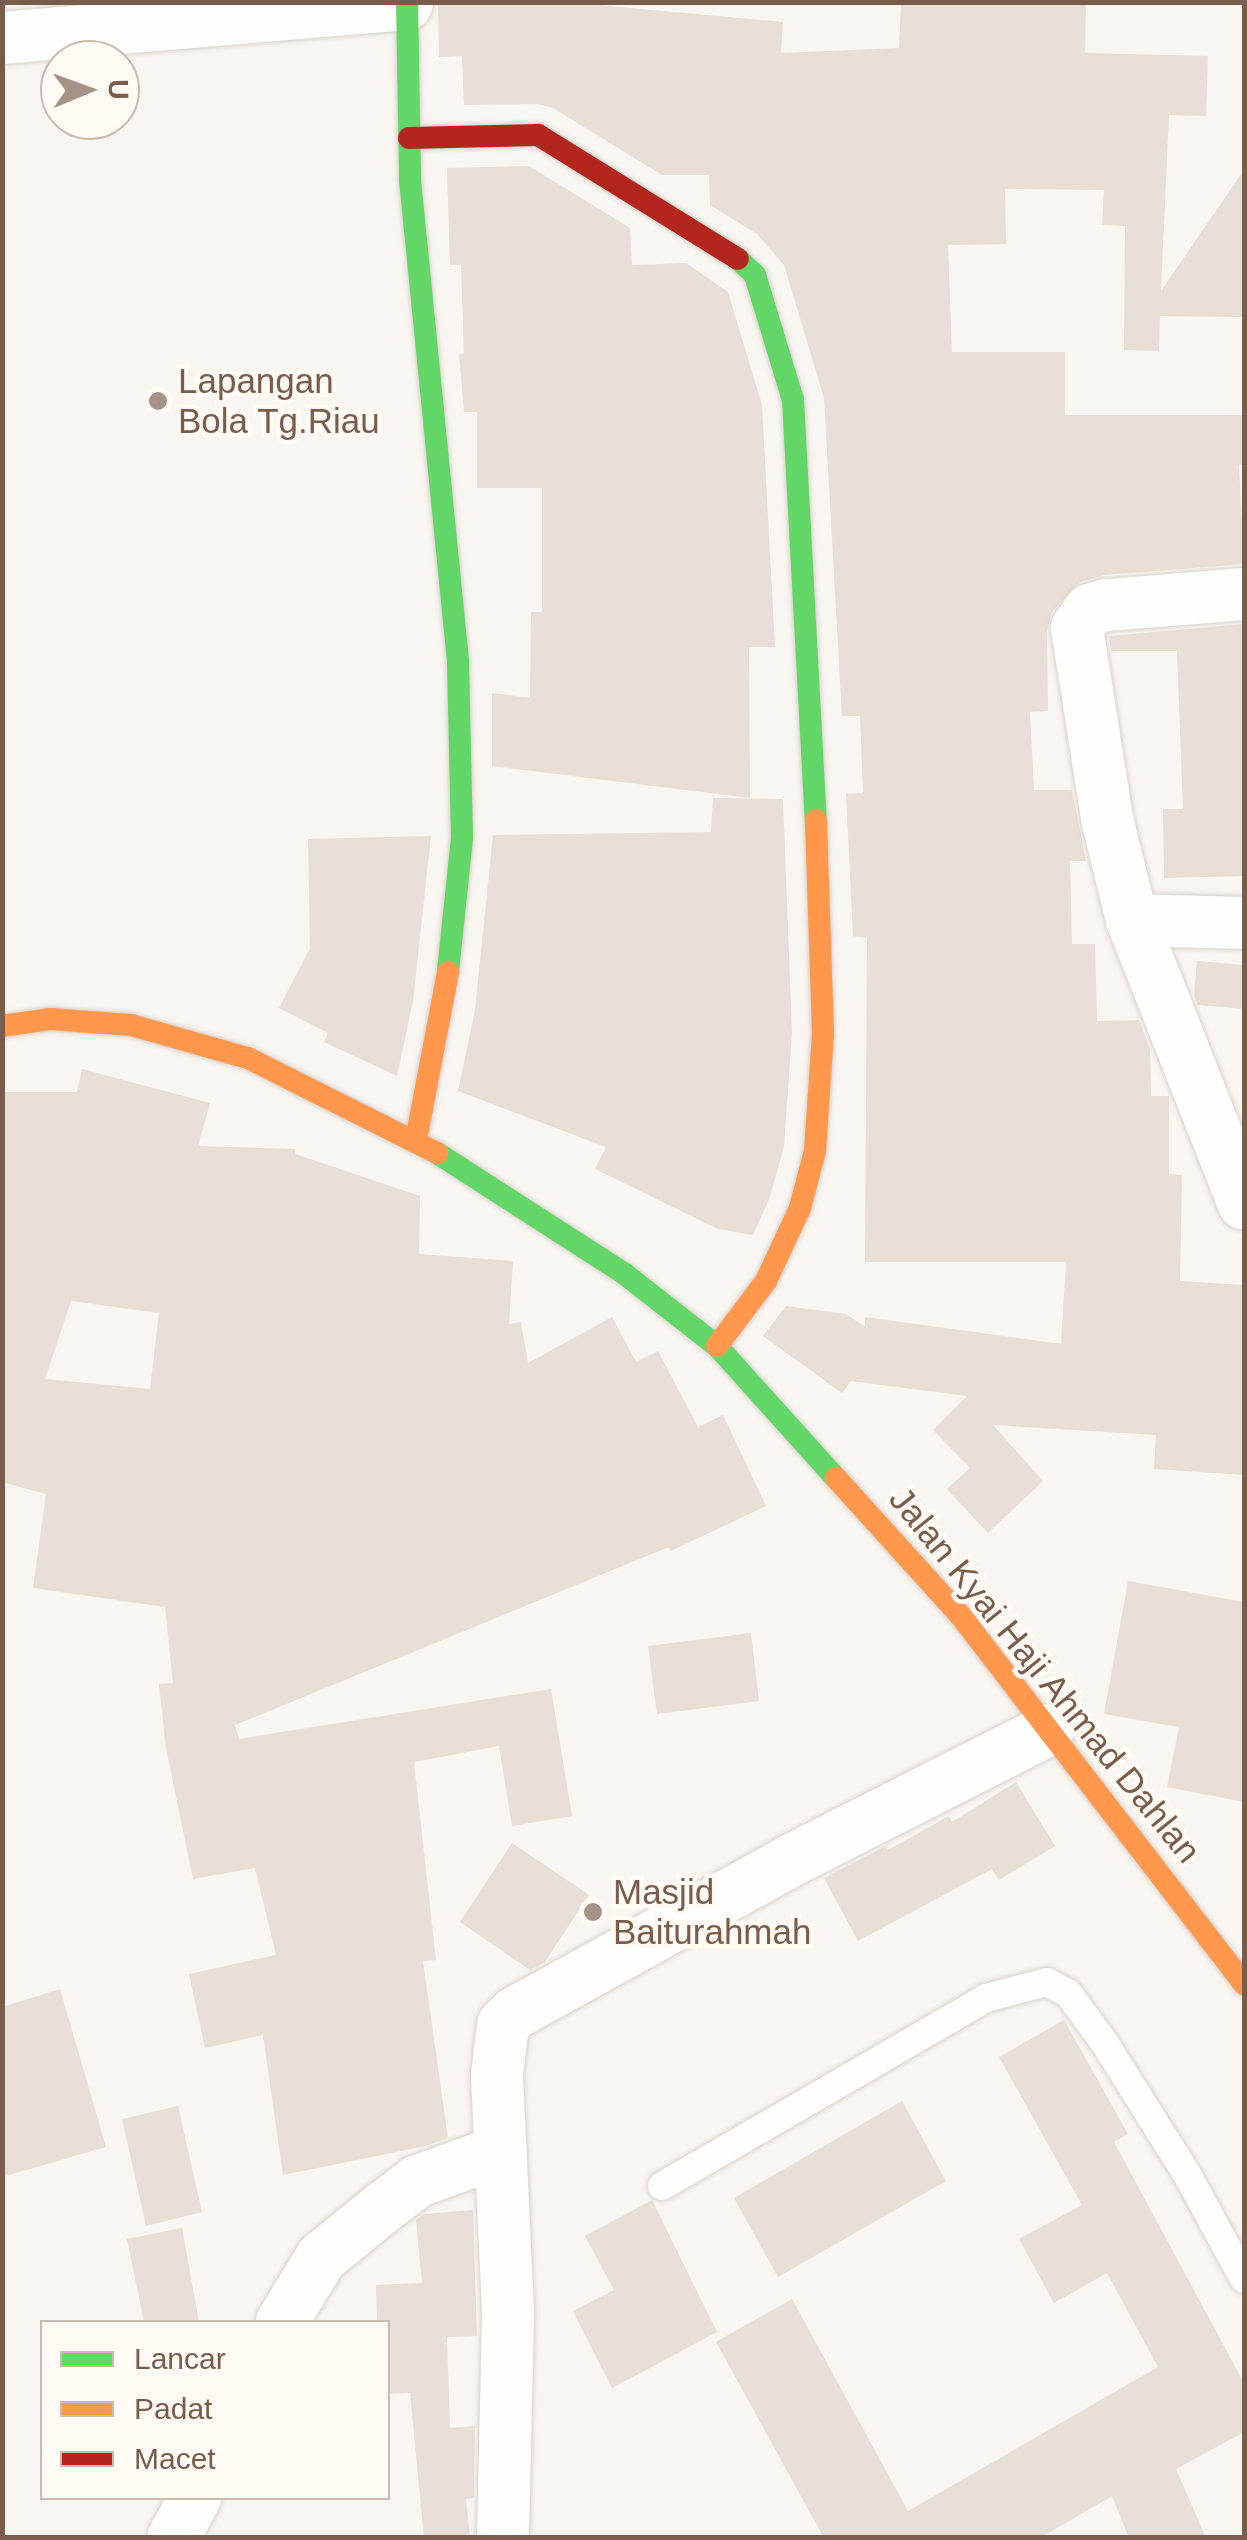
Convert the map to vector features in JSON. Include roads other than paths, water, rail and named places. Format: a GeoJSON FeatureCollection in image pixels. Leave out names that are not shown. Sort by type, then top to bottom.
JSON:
{"type":"FeatureCollection","features":[{"type":"Feature","properties":{"kind":"street"},"geometry":{"type":"LineString","coordinates":[[2,38],[407,3],[409,138],[458,662],[462,838],[444,1006],[416,1140]]}},
{"type":"Feature","properties":{"kind":"street"},"geometry":{"type":"LineString","coordinates":[[409,138],[538,135],[736,257],[755,276],[793,400],[820,920],[822,1034],[814,1152],[800,1208],[766,1281],[717,1346]]}},
{"type":"Feature","properties":{"kind":"street"},"geometry":{"type":"LineString","coordinates":[[1244,594],[1106,604],[1090,610],[1077,628],[1108,823],[1132,920],[1244,1204]]}},
{"type":"Feature","properties":{"kind":"street"},"geometry":{"type":"LineString","coordinates":[[1132,920],[1244,923]]}},
{"type":"Feature","properties":{"kind":"street","name":"Jalan Kyai Haji Ahmad Dahlan"},"geometry":{"type":"LineString","coordinates":[[2,1026],[50,1019],[148,1030],[248,1058],[416,1140],[626,1275],[717,1346],[960,1615],[1244,1984]]}},
{"type":"Feature","properties":{"kind":"street"},"geometry":{"type":"LineString","coordinates":[[502,2538],[508,2310],[500,2035],[515,2013],[792,1860],[1048,1730]]}},
{"type":"Feature","properties":{"kind":"street"},"geometry":{"type":"LineString","coordinates":[[283,2320],[321,2258],[380,2209],[418,2181],[501,2151]]}},
{"type":"Feature","properties":{"kind":"street"},"geometry":{"type":"LineString","coordinates":[[173,2538],[194,2500]]}},
{"type":"Feature","properties":{"kind":"lane"},"geometry":{"type":"LineString","coordinates":[[662,2186],[986,1998],[1047,1982],[1068,1993],[1104,2042],[1188,2176],[1244,2279]]}},
{"type":"Feature","properties":{"kind":"place","name":"Lapangan Bola Tg.Riau"},"geometry":{"type":"Point","coordinates":[158,401]}},
{"type":"Feature","properties":{"kind":"place","name":"Masjid Baiturahmah"},"geometry":{"type":"Point","coordinates":[593,1912]}}]}
